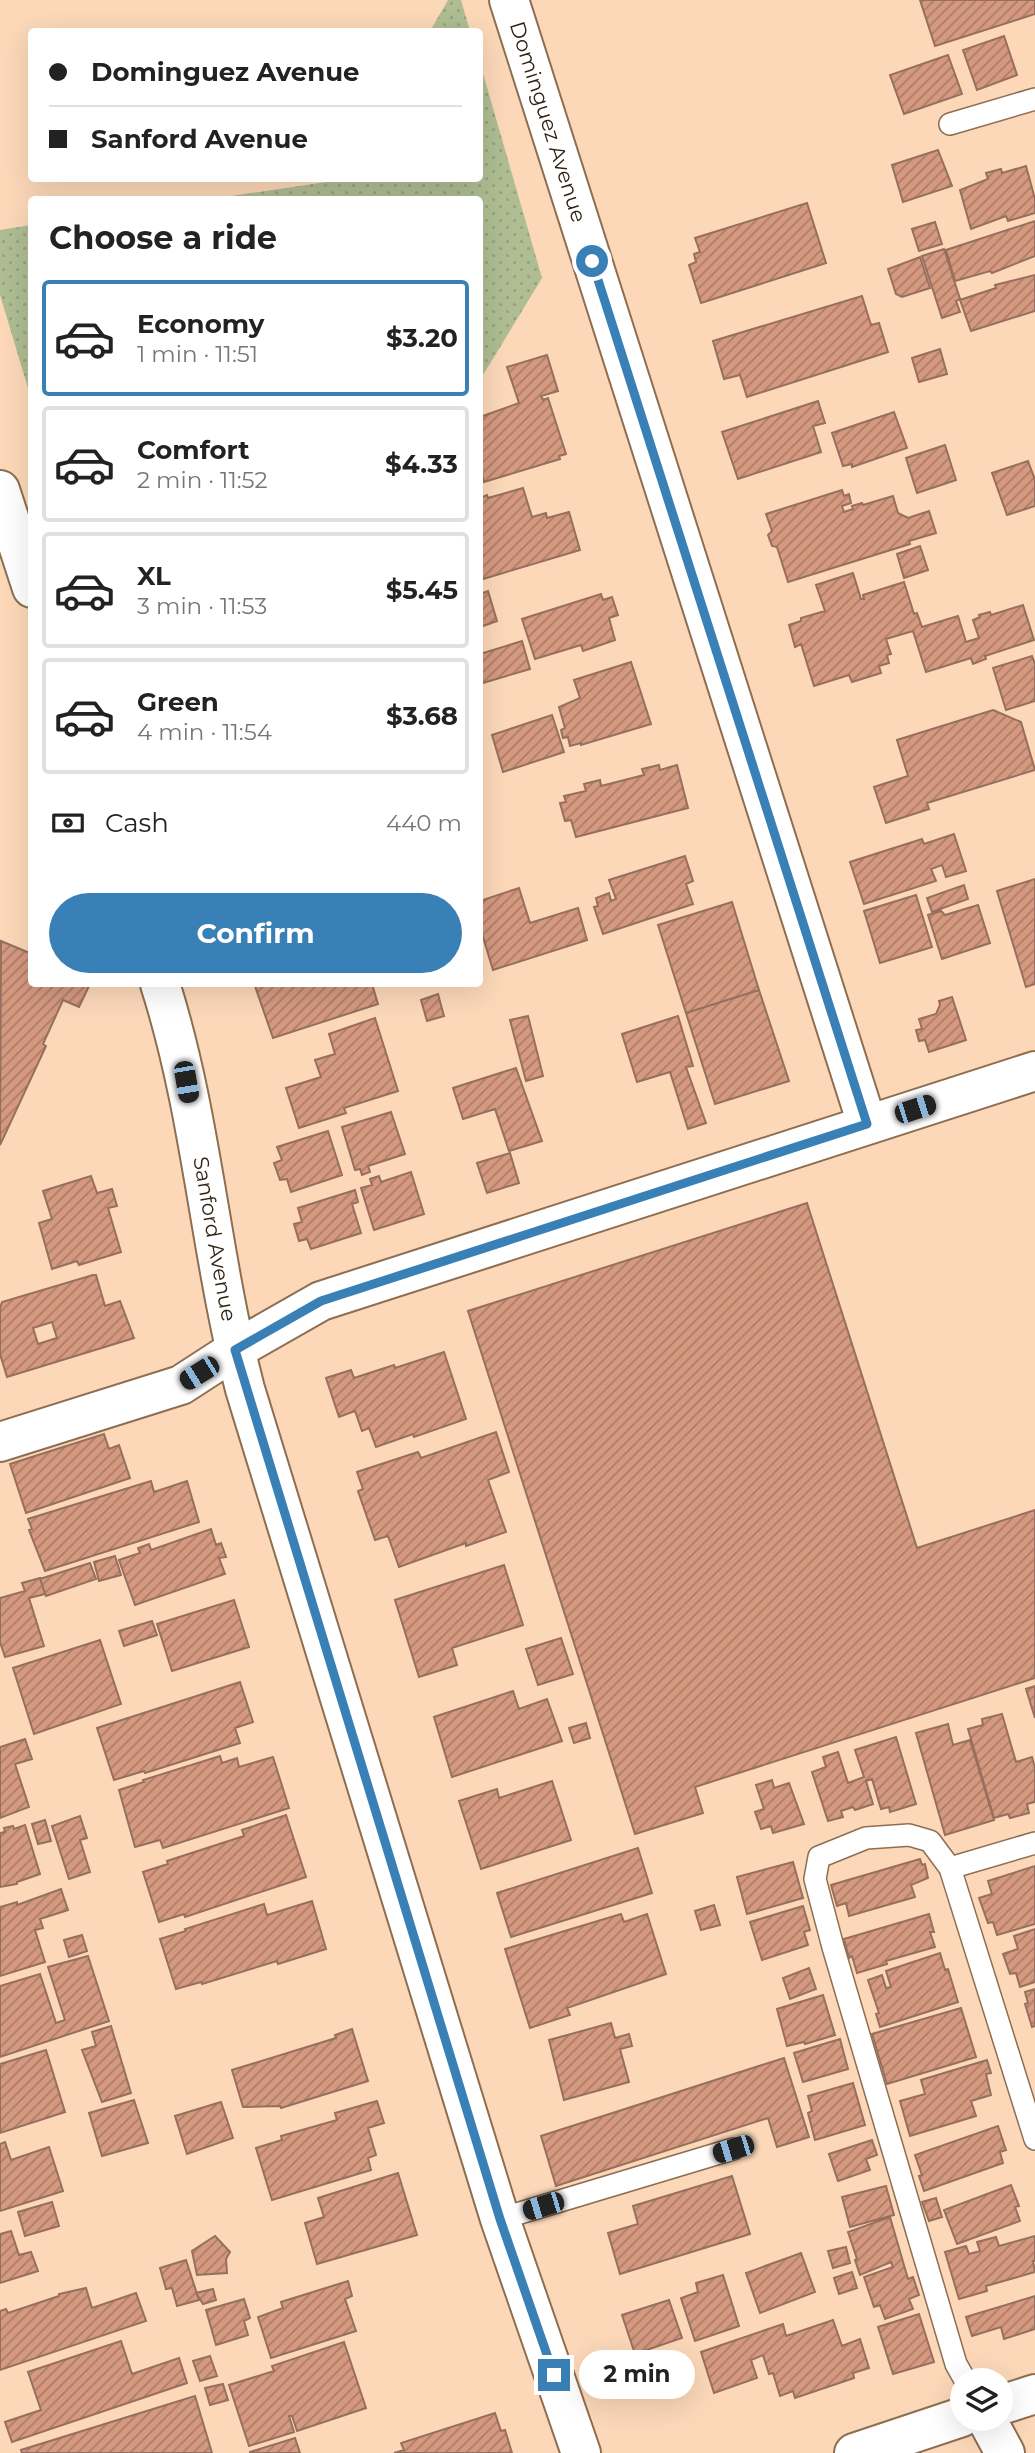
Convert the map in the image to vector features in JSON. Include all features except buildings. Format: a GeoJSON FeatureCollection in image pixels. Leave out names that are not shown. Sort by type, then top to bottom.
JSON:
{"type":"FeatureCollection","features":[{"type":"Feature","properties":{"kind":"street","name":"Dominguez Avenue"},"geometry":{"type":"LineString","coordinates":[[509,0],[867,1124]]}},
{"type":"Feature","properties":{"kind":"street"},"geometry":{"type":"LineString","coordinates":[[0,490],[28,576]]}},
{"type":"Feature","properties":{"kind":"street","name":"Sanford Avenue"},"geometry":{"type":"LineString","coordinates":[[161,987],[186,1082],[235,1350],[500,2219],[580,2453]]}},
{"type":"Feature","properties":{"kind":"street"},"geometry":{"type":"LineString","coordinates":[[0,1442],[181,1384],[321,1301],[1035,1070]]}},
{"type":"Feature","properties":{"kind":"street"},"geometry":{"type":"LineString","coordinates":[[1013,2401],[1035,2394]]}},
{"type":"Feature","properties":{"kind":"street"},"geometry":{"type":"LineString","coordinates":[[854,2453],[950,2421]]}},
{"type":"Feature","properties":{"kind":"street"},"geometry":{"type":"LineString","coordinates":[[993,2431],[1005,2453]]}},
{"type":"Feature","properties":{"kind":"lane"},"geometry":{"type":"LineString","coordinates":[[950,124],[1035,99]]}},
{"type":"Feature","properties":{"kind":"lane"},"geometry":{"type":"LineString","coordinates":[[959,2368],[814,1879],[819,1857],[866,1838],[909,1835],[930,1840],[950,1868],[1035,2139]]}},
{"type":"Feature","properties":{"kind":"lane"},"geometry":{"type":"LineString","coordinates":[[950,1868],[1035,1843]]}},
{"type":"Feature","properties":{"kind":"lane"},"geometry":{"type":"LineString","coordinates":[[500,2219],[733,2149]]}},
{"type":"Feature","properties":{"kind":"green space"},"geometry":{"type":"Polygon","coordinates":[[[448,0],[461,0],[469,28],[432,28],[448,0]]]}},
{"type":"Feature","properties":{"kind":"green space"},"geometry":{"type":"Polygon","coordinates":[[[483,73],[542,278],[483,375],[483,196],[231,196],[326,182],[483,182],[483,73]]]}},
{"type":"Feature","properties":{"kind":"green space"},"geometry":{"type":"Polygon","coordinates":[[[28,226],[28,388],[0,295],[0,230],[28,226]]]}},
{"type":"Feature","properties":{"kind":"route"},"geometry":{"type":"LineString","coordinates":[[554,2375],[500,2219],[235,1350],[321,1301],[867,1124],[592,261]]}}]}
